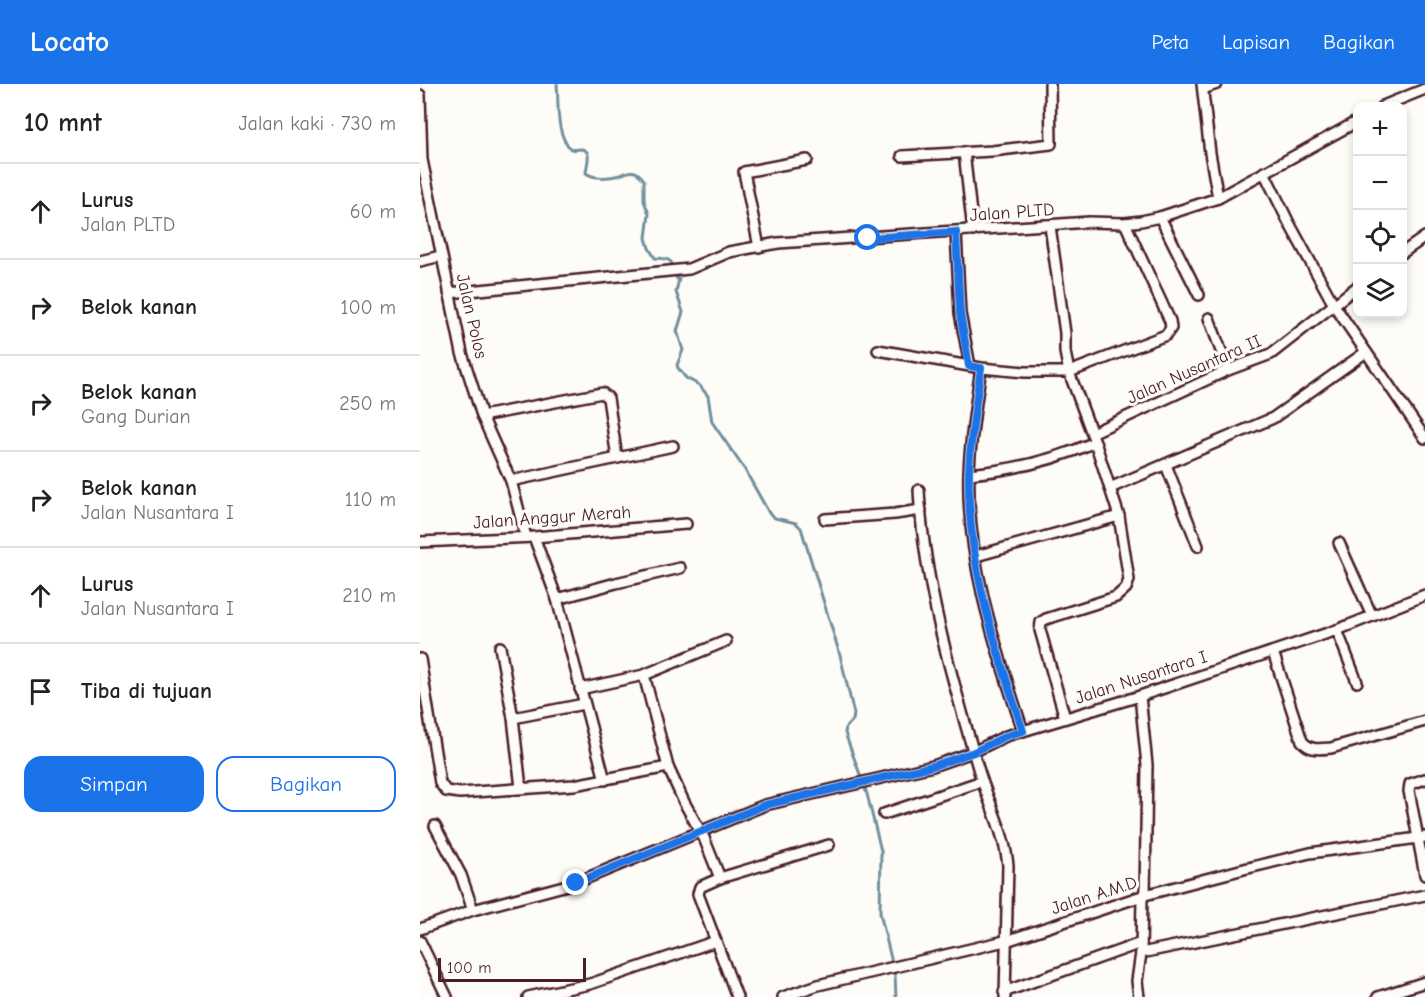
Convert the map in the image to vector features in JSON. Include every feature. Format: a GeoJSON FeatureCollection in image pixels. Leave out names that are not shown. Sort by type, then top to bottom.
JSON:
{"type":"FeatureCollection","features":[{"type":"Feature","properties":{"kind":"street"},"geometry":{"type":"LineString","coordinates":[[902,156],[1051,144],[1050,84]]}},
{"type":"Feature","properties":{"kind":"street"},"geometry":{"type":"LineString","coordinates":[[1217,84],[1203,86],[1210,153],[1218,198]]}},
{"type":"Feature","properties":{"kind":"street"},"geometry":{"type":"LineString","coordinates":[[1393,102],[1425,89]]}},
{"type":"Feature","properties":{"kind":"street","name":"Jalan Polos"},"geometry":{"type":"LineString","coordinates":[[420,95],[422,160],[462,353],[482,416],[512,481],[530,537],[557,599],[605,780]]}},
{"type":"Feature","properties":{"kind":"street","name":"Jalan PLTD"},"geometry":{"type":"LineString","coordinates":[[449,293],[689,269],[729,252],[778,243],[1089,222],[1125,224],[1160,217],[1218,198],[1353,125]]}},
{"type":"Feature","properties":{"kind":"street"},"geometry":{"type":"LineString","coordinates":[[964,152],[973,231]]}},
{"type":"Feature","properties":{"kind":"street"},"geometry":{"type":"LineString","coordinates":[[759,247],[744,172],[807,160]]}},
{"type":"Feature","properties":{"kind":"street"},"geometry":{"type":"LineString","coordinates":[[1264,172],[1334,305],[1425,438]]}},
{"type":"Feature","properties":{"kind":"street"},"geometry":{"type":"LineString","coordinates":[[1160,217],[1199,295]]}},
{"type":"Feature","properties":{"kind":"street"},"geometry":{"type":"LineString","coordinates":[[878,350],[981,368],[1026,372],[1069,372],[1156,340],[1168,333],[1171,328],[1170,321],[1125,224]]}},
{"type":"Feature","properties":{"kind":"street"},"geometry":{"type":"LineString","coordinates":[[1050,226],[1069,372],[1094,438],[1119,516],[1130,573],[1126,588],[1116,597],[1046,619],[1040,626],[1065,718]]}},
{"type":"Feature","properties":{"kind":"street"},"geometry":{"type":"LineString","coordinates":[[956,232],[960,313],[969,366]]}},
{"type":"Feature","properties":{"kind":"street"},"geometry":{"type":"LineString","coordinates":[[1407,249],[1425,237]]}},
{"type":"Feature","properties":{"kind":"street"},"geometry":{"type":"LineString","coordinates":[[420,261],[441,256]]}},
{"type":"Feature","properties":{"kind":"street","name":"Jalan Nusantara II"},"geometry":{"type":"LineString","coordinates":[[969,474],[1001,471],[1047,460],[1228,370],[1271,354],[1353,290]]}},
{"type":"Feature","properties":{"kind":"street"},"geometry":{"type":"LineString","coordinates":[[1209,318],[1228,370]]}},
{"type":"Feature","properties":{"kind":"street"},"geometry":{"type":"LineString","coordinates":[[1110,488],[1273,418],[1366,352]]}},
{"type":"Feature","properties":{"kind":"street"},"geometry":{"type":"LineString","coordinates":[[981,368],[972,427],[969,474],[971,515],[983,599],[1023,731]]}},
{"type":"Feature","properties":{"kind":"street"},"geometry":{"type":"LineString","coordinates":[[482,416],[602,393],[608,398],[618,458]]}},
{"type":"Feature","properties":{"kind":"street"},"geometry":{"type":"LineString","coordinates":[[512,481],[673,446]]}},
{"type":"Feature","properties":{"kind":"street"},"geometry":{"type":"LineString","coordinates":[[1166,465],[1198,546]]}},
{"type":"Feature","properties":{"kind":"street"},"geometry":{"type":"LineString","coordinates":[[919,490],[928,562],[946,653],[982,781],[1002,832],[1006,850],[1008,865],[1004,994],[1141,948],[1425,896]]}},
{"type":"Feature","properties":{"kind":"street"},"geometry":{"type":"LineString","coordinates":[[825,519],[921,510]]}},
{"type":"Feature","properties":{"kind":"street"},"geometry":{"type":"LineString","coordinates":[[976,556],[1119,516]]}},
{"type":"Feature","properties":{"kind":"street","name":"Jalan Anggur Merah"},"geometry":{"type":"LineString","coordinates":[[420,542],[530,537],[686,524]]}},
{"type":"Feature","properties":{"kind":"street"},"geometry":{"type":"LineString","coordinates":[[1339,543],[1372,616]]}},
{"type":"Feature","properties":{"kind":"street"},"geometry":{"type":"LineString","coordinates":[[557,599],[680,568]]}},
{"type":"Feature","properties":{"kind":"street","name":"Jalan Nusantara I"},"geometry":{"type":"LineString","coordinates":[[420,929],[473,910],[576,883],[765,805],[860,781],[933,766],[974,752],[1006,736],[1140,696],[1273,652],[1337,630],[1425,595]]}},
{"type":"Feature","properties":{"kind":"street"},"geometry":{"type":"LineString","coordinates":[[1337,630],[1357,682]]}},
{"type":"Feature","properties":{"kind":"street"},"geometry":{"type":"LineString","coordinates":[[580,689],[644,675],[726,641]]}},
{"type":"Feature","properties":{"kind":"street"},"geometry":{"type":"LineString","coordinates":[[500,647],[513,717],[520,788]]}},
{"type":"Feature","properties":{"kind":"street"},"geometry":{"type":"LineString","coordinates":[[1273,652],[1302,741],[1307,748],[1331,748],[1425,721]]}},
{"type":"Feature","properties":{"kind":"street"},"geometry":{"type":"LineString","coordinates":[[420,659],[440,783],[446,791],[460,793],[574,785],[668,767]]}},
{"type":"Feature","properties":{"kind":"street"},"geometry":{"type":"LineString","coordinates":[[644,675],[668,767],[700,831],[720,879]]}},
{"type":"Feature","properties":{"kind":"street"},"geometry":{"type":"LineString","coordinates":[[1139,997],[1137,981],[1144,896],[1147,765],[1140,696]]}},
{"type":"Feature","properties":{"kind":"street"},"geometry":{"type":"LineString","coordinates":[[513,717],[584,704]]}},
{"type":"Feature","properties":{"kind":"street"},"geometry":{"type":"LineString","coordinates":[[1425,779],[1410,784],[1409,791],[1422,837],[1425,875]]}},
{"type":"Feature","properties":{"kind":"street"},"geometry":{"type":"LineString","coordinates":[[884,814],[982,781]]}},
{"type":"Feature","properties":{"kind":"street"},"geometry":{"type":"LineString","coordinates":[[435,826],[461,875],[473,910]]}},
{"type":"Feature","properties":{"kind":"street","name":"Jalan A.M.D"},"geometry":{"type":"LineString","coordinates":[[783,997],[883,969],[1006,940],[1144,896],[1310,853],[1422,837]]}},
{"type":"Feature","properties":{"kind":"street"},"geometry":{"type":"LineString","coordinates":[[736,997],[698,891],[700,887],[829,845]]}},
{"type":"Feature","properties":{"kind":"street"},"geometry":{"type":"LineString","coordinates":[[420,941],[447,997]]}},
{"type":"Feature","properties":{"kind":"street"},"geometry":{"type":"LineString","coordinates":[[528,997],[590,984],[716,941]]}},
{"type":"Feature","properties":{"kind":"street"},"geometry":{"type":"LineString","coordinates":[[1378,997],[1404,993],[1425,982]]}},
{"type":"Feature","properties":{"kind":"waterway"},"geometry":{"type":"LineString","coordinates":[[557,84],[562,136],[571,149],[582,149],[587,153],[586,173],[607,177],[633,172],[644,180],[644,201],[649,214],[646,238],[649,248],[655,258],[671,262],[677,279],[679,279],[676,292],[683,312],[677,331],[683,350],[678,368],[686,378],[699,385],[708,396],[712,422],[745,470],[769,513],[775,518],[796,523],[801,528],[840,655],[854,714],[845,733],[867,794],[881,851],[880,913],[895,975],[896,997]]}},
{"type":"Feature","properties":{"kind":"route"},"geometry":{"type":"LineString","coordinates":[[576,883],[765,805],[933,766],[974,752],[1006,736],[1023,731],[983,599],[976,556],[969,474],[972,427],[981,368],[969,366],[960,313],[956,232],[868,238]]}}]}
